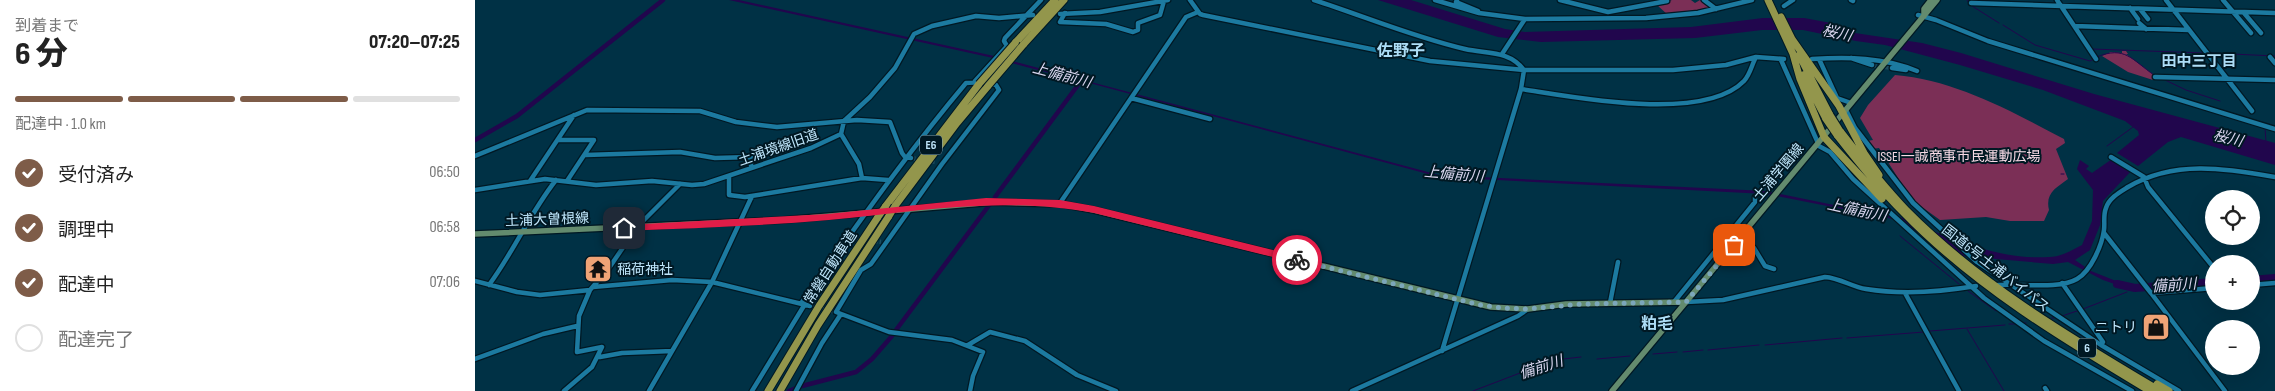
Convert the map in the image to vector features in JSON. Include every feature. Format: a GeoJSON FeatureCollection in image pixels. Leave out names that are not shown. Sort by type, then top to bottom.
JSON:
{"type":"FeatureCollection","features":[{"type":"Feature","properties":{"kind":"highway","name":"常磐自動車道"},"geometry":{"type":"LineString","coordinates":[[768,391],[819,306],[885,207],[977,82],[1055,0]]}},
{"type":"Feature","properties":{"kind":"highway","name":"常磐自動車道"},"geometry":{"type":"LineString","coordinates":[[780,391],[855,266],[895,206],[957,123],[1064,0]]}},
{"type":"Feature","properties":{"kind":"highway","name":"国道6号土浦バイパス"},"geometry":{"type":"LineString","coordinates":[[1768,0],[1838,133],[1868,176],[1893,207],[1927,242],[2087,354],[2150,391]]}},
{"type":"Feature","properties":{"kind":"highway"},"geometry":{"type":"LineString","coordinates":[[1773,0],[1792,39],[1800,79],[1824,136],[1893,207]]}},
{"type":"Feature","properties":{"kind":"highway"},"geometry":{"type":"LineString","coordinates":[[1796,52],[1845,111],[1864,153],[1883,180],[1887,190]]}},
{"type":"Feature","properties":{"kind":"highway","name":"国道6号土浦バイパス"},"geometry":{"type":"LineString","coordinates":[[1838,133],[1911,216],[2014,304],[2160,391]]}},
{"type":"Feature","properties":{"kind":"highway"},"geometry":{"type":"LineString","coordinates":[[2014,304],[2065,346],[2142,391]]}},
{"type":"Feature","properties":{"kind":"highway"},"geometry":{"type":"LineString","coordinates":[[2014,304],[2169,391]]}},
{"type":"Feature","properties":{"kind":"main road","name":"土浦学園線"},"geometry":{"type":"LineString","coordinates":[[1612,391],[1886,62],[1931,0]]}},
{"type":"Feature","properties":{"kind":"main road"},"geometry":{"type":"LineString","coordinates":[[1921,16],[1937,0]]}},
{"type":"Feature","properties":{"kind":"main road","name":"土浦学園線"},"geometry":{"type":"LineString","coordinates":[[1921,16],[1930,14],[1942,0]]}},
{"type":"Feature","properties":{"kind":"main road","name":"土浦大曽根線"},"geometry":{"type":"LineString","coordinates":[[475,234],[740,222],[865,214],[986,201],[1060,203],[1491,307],[1527,309],[1566,304],[1686,302]]}},
{"type":"Feature","properties":{"kind":"street"},"geometry":{"type":"LineString","coordinates":[[977,82],[1007,46],[1004,41],[1041,0]]}},
{"type":"Feature","properties":{"kind":"street"},"geometry":{"type":"LineString","coordinates":[[1190,0],[1198,12],[1203,15],[1430,61],[1524,70],[1673,70],[1726,65],[1756,57],[1782,60],[1817,144],[1830,152],[1853,179],[1880,204],[1927,242],[1973,286],[2043,341],[2132,391]]}},
{"type":"Feature","properties":{"kind":"street"},"geometry":{"type":"LineString","coordinates":[[1314,0],[1446,44],[1503,52],[1514,59],[1524,70]]}},
{"type":"Feature","properties":{"kind":"street"},"geometry":{"type":"LineString","coordinates":[[1435,0],[1489,15],[1524,20],[1646,18],[1698,13],[1740,1],[1751,0]]}},
{"type":"Feature","properties":{"kind":"street"},"geometry":{"type":"LineString","coordinates":[[1457,0],[1456,2],[1489,15]]}},
{"type":"Feature","properties":{"kind":"street"},"geometry":{"type":"LineString","coordinates":[[1560,0],[1608,12],[1643,7],[1668,0]]}},
{"type":"Feature","properties":{"kind":"street"},"geometry":{"type":"LineString","coordinates":[[1704,0],[1715,9]]}},
{"type":"Feature","properties":{"kind":"street"},"geometry":{"type":"LineString","coordinates":[[1784,6],[1793,0]]}},
{"type":"Feature","properties":{"kind":"street"},"geometry":{"type":"LineString","coordinates":[[2057,0],[2096,59]]}},
{"type":"Feature","properties":{"kind":"street"},"geometry":{"type":"LineString","coordinates":[[2166,0],[2252,111]]}},
{"type":"Feature","properties":{"kind":"street"},"geometry":{"type":"LineString","coordinates":[[2223,0],[2251,33]]}},
{"type":"Feature","properties":{"kind":"street"},"geometry":{"type":"LineString","coordinates":[[1166,1],[1160,15],[1138,23],[1138,30],[1133,32],[1106,24],[1060,22],[1063,13],[1100,12],[1166,1]]}},
{"type":"Feature","properties":{"kind":"street"},"geometry":{"type":"LineString","coordinates":[[1971,3],[2275,14]]}},
{"type":"Feature","properties":{"kind":"street"},"geometry":{"type":"LineString","coordinates":[[2130,8],[2138,21],[2146,29]]}},
{"type":"Feature","properties":{"kind":"street"},"geometry":{"type":"LineString","coordinates":[[2140,9],[2148,19]]}},
{"type":"Feature","properties":{"kind":"street"},"geometry":{"type":"LineString","coordinates":[[1060,203],[1186,17],[1198,12]]}},
{"type":"Feature","properties":{"kind":"street"},"geometry":{"type":"LineString","coordinates":[[2244,12],[2261,33]]}},
{"type":"Feature","properties":{"kind":"street"},"geometry":{"type":"LineString","coordinates":[[862,178],[859,164],[841,134],[844,121],[870,97],[890,73],[913,35],[932,26],[976,16],[999,18],[1033,16]]}},
{"type":"Feature","properties":{"kind":"street"},"geometry":{"type":"LineString","coordinates":[[1921,16],[1940,21],[1970,35],[2131,83],[2275,129]]}},
{"type":"Feature","properties":{"kind":"street"},"geometry":{"type":"LineString","coordinates":[[1503,52],[1524,20]]}},
{"type":"Feature","properties":{"kind":"street"},"geometry":{"type":"LineString","coordinates":[[2075,26],[2189,30]]}},
{"type":"Feature","properties":{"kind":"street"},"geometry":{"type":"LineString","coordinates":[[1847,56],[1872,65]]}},
{"type":"Feature","properties":{"kind":"street"},"geometry":{"type":"LineString","coordinates":[[1812,59],[1847,56],[1886,62],[1917,71],[1892,68]]}},
{"type":"Feature","properties":{"kind":"street"},"geometry":{"type":"LineString","coordinates":[[1521,89],[1646,105],[1700,100],[1721,96],[1744,81],[1756,57]]}},
{"type":"Feature","properties":{"kind":"street"},"geometry":{"type":"LineString","coordinates":[[2270,57],[2275,63]]}},
{"type":"Feature","properties":{"kind":"street"},"geometry":{"type":"LineString","coordinates":[[1819,59],[1837,98],[1851,103]]}},
{"type":"Feature","properties":{"kind":"street"},"geometry":{"type":"LineString","coordinates":[[1442,351],[1521,89],[1524,70]]}},
{"type":"Feature","properties":{"kind":"street"},"geometry":{"type":"LineString","coordinates":[[2155,77],[2275,80]]}},
{"type":"Feature","properties":{"kind":"street"},"geometry":{"type":"LineString","coordinates":[[752,391],[848,237],[888,180],[966,83],[977,82],[996,85],[999,90],[942,164],[911,209],[884,242],[871,264],[861,270],[854,279],[836,312],[889,332],[939,338],[969,345],[983,352],[973,376],[970,391]]}},
{"type":"Feature","properties":{"kind":"street"},"geometry":{"type":"LineString","coordinates":[[1132,95],[1210,119]]}},
{"type":"Feature","properties":{"kind":"street"},"geometry":{"type":"LineString","coordinates":[[475,156],[587,110],[700,111],[714,117],[782,126],[844,121],[890,122],[895,131],[898,150],[905,158],[911,158]]}},
{"type":"Feature","properties":{"kind":"street"},"geometry":{"type":"LineString","coordinates":[[1845,111],[1855,128],[1913,203],[1977,262],[2101,345],[2179,391]]}},
{"type":"Feature","properties":{"kind":"street"},"geometry":{"type":"LineString","coordinates":[[530,181],[574,116]]}},
{"type":"Feature","properties":{"kind":"street","name":"土浦境線旧道"},"geometry":{"type":"LineString","coordinates":[[475,190],[530,181],[556,180],[596,185],[652,181],[704,184],[811,148],[841,134]]}},
{"type":"Feature","properties":{"kind":"street"},"geometry":{"type":"LineString","coordinates":[[558,140],[594,140],[567,182]]}},
{"type":"Feature","properties":{"kind":"street"},"geometry":{"type":"LineString","coordinates":[[586,155],[680,152],[715,158],[751,157],[751,168]]}},
{"type":"Feature","properties":{"kind":"street"},"geometry":{"type":"LineString","coordinates":[[2111,157],[2144,177],[2149,187],[2205,257]]}},
{"type":"Feature","properties":{"kind":"street"},"geometry":{"type":"LineString","coordinates":[[936,162],[942,164]]}},
{"type":"Feature","properties":{"kind":"street"},"geometry":{"type":"LineString","coordinates":[[1997,285],[2008,283],[2062,283],[2083,274],[2088,269],[2104,232],[2106,207],[2113,197],[2144,177],[2164,170],[2185,167],[2232,170],[2275,177]]}},
{"type":"Feature","properties":{"kind":"street"},"geometry":{"type":"LineString","coordinates":[[729,176],[729,195],[752,196],[862,178],[888,180]]}},
{"type":"Feature","properties":{"kind":"street"},"geometry":{"type":"LineString","coordinates":[[489,285],[503,266],[520,232],[542,197],[556,180]]}},
{"type":"Feature","properties":{"kind":"street"},"geometry":{"type":"LineString","coordinates":[[564,391],[576,383],[600,357],[602,347],[577,352],[579,316],[592,288],[609,268],[637,227],[680,184]]}},
{"type":"Feature","properties":{"kind":"street"},"geometry":{"type":"LineString","coordinates":[[649,391],[713,282],[752,196]]}},
{"type":"Feature","properties":{"kind":"street"},"geometry":{"type":"LineString","coordinates":[[1673,302],[1755,202],[1755,197]]}},
{"type":"Feature","properties":{"kind":"street"},"geometry":{"type":"LineString","coordinates":[[2104,232],[2225,391]]}},
{"type":"Feature","properties":{"kind":"street"},"geometry":{"type":"LineString","coordinates":[[848,237],[854,238]]}},
{"type":"Feature","properties":{"kind":"street"},"geometry":{"type":"LineString","coordinates":[[1734,245],[1754,248],[1765,266],[1774,269]]}},
{"type":"Feature","properties":{"kind":"street"},"geometry":{"type":"LineString","coordinates":[[1610,303],[1618,262]]}},
{"type":"Feature","properties":{"kind":"street"},"geometry":{"type":"LineString","coordinates":[[1686,302],[1723,300],[1825,277],[1832,277],[1863,289],[1905,293],[1973,286]]}},
{"type":"Feature","properties":{"kind":"street"},"geometry":{"type":"LineString","coordinates":[[476,284],[540,295],[672,280],[713,282],[806,304]]}},
{"type":"Feature","properties":{"kind":"street"},"geometry":{"type":"LineString","coordinates":[[2062,283],[2103,342],[2101,345]]}},
{"type":"Feature","properties":{"kind":"street"},"geometry":{"type":"LineString","coordinates":[[2260,284],[2275,283]]}},
{"type":"Feature","properties":{"kind":"street"},"geometry":{"type":"LineString","coordinates":[[2150,292],[2205,289]]}},
{"type":"Feature","properties":{"kind":"street"},"geometry":{"type":"LineString","coordinates":[[1905,293],[1959,391]]}},
{"type":"Feature","properties":{"kind":"street"},"geometry":{"type":"LineString","coordinates":[[1352,391],[1518,316],[1527,309]]}},
{"type":"Feature","properties":{"kind":"street"},"geometry":{"type":"LineString","coordinates":[[796,391],[841,314]]}},
{"type":"Feature","properties":{"kind":"street"},"geometry":{"type":"LineString","coordinates":[[475,359],[543,334],[577,326]]}},
{"type":"Feature","properties":{"kind":"street"},"geometry":{"type":"LineString","coordinates":[[969,345],[990,332],[1025,341],[1077,376],[1116,391]]}},
{"type":"Feature","properties":{"kind":"street"},"geometry":{"type":"LineString","coordinates":[[600,357],[622,353],[672,351]]}},
{"type":"Feature","properties":{"kind":"green space"},"geometry":{"type":"Polygon","coordinates":[[[1672,0],[1691,0],[1695,3],[1700,0],[1714,8],[1668,15],[1657,5],[1672,0]]]}},
{"type":"Feature","properties":{"kind":"green space"},"geometry":{"type":"Polygon","coordinates":[[[2122,51],[2126,51],[2128,54],[2126,54],[2154,75],[2153,80],[2128,72],[2102,56],[2111,52],[2122,53],[2122,51]]]}},
{"type":"Feature","properties":{"kind":"green space","name":"ISSEI一誠商事市民運動広場"},"geometry":{"type":"Polygon","coordinates":[[[1895,75],[1939,83],[1961,90],[1982,98],[2064,139],[2065,143],[2056,149],[2068,179],[2050,195],[2049,210],[2044,221],[2010,221],[1986,217],[1940,220],[1915,202],[1879,148],[1872,149],[1867,141],[1873,140],[1860,118],[1868,105],[1895,75]]]}},
{"type":"Feature","properties":{"kind":"water","name":"上備前川"},"geometry":{"type":"Polygon","coordinates":[[[729,0],[739,0],[994,56],[1439,175],[1766,191],[1868,212],[1883,210],[1964,243],[2006,254],[2027,257],[2058,256],[2082,245],[2092,221],[2093,190],[2077,169],[2080,160],[2089,166],[2086,169],[2092,173],[2115,157],[2134,168],[2103,201],[2100,225],[2090,250],[2075,260],[2091,271],[2126,285],[2126,288],[2103,280],[2068,262],[2053,264],[1961,256],[1893,219],[1766,194],[1439,177],[1082,81],[1079,85],[1076,85],[1079,81],[993,58],[729,0]]]}},
{"type":"Feature","properties":{"kind":"water","name":"桜川"},"geometry":{"type":"Polygon","coordinates":[[[1378,0],[1411,0],[1505,29],[1525,32],[1691,27],[1763,18],[1804,18],[1831,23],[1848,32],[1922,43],[1961,53],[2094,94],[2275,143],[2275,165],[2181,137],[2168,142],[2138,166],[2117,153],[2139,135],[2138,131],[2125,121],[2043,90],[1885,45],[1803,30],[1762,30],[1695,38],[1541,42],[1498,37],[1378,0]]]}},
{"type":"Feature","properties":{"kind":"waterway"},"geometry":{"type":"LineString","coordinates":[[475,140],[517,116],[663,0]]}},
{"type":"Feature","properties":{"kind":"waterway"},"geometry":{"type":"LineString","coordinates":[[1967,0],[1970,5]]}},
{"type":"Feature","properties":{"kind":"waterway"},"geometry":{"type":"LineString","coordinates":[[1972,6],[1999,23]]}},
{"type":"Feature","properties":{"kind":"waterway"},"geometry":{"type":"LineString","coordinates":[[2003,25],[2035,45],[2090,61],[2094,59]]}},
{"type":"Feature","properties":{"kind":"waterway"},"geometry":{"type":"LineString","coordinates":[[2092,49],[2204,53]]}},
{"type":"Feature","properties":{"kind":"waterway"},"geometry":{"type":"LineString","coordinates":[[2097,57],[2122,53],[2154,75]]}},
{"type":"Feature","properties":{"kind":"waterway"},"geometry":{"type":"LineString","coordinates":[[2210,53],[2275,56]]}},
{"type":"Feature","properties":{"kind":"waterway"},"geometry":{"type":"LineString","coordinates":[[2163,79],[2186,90],[2220,101]]}},
{"type":"Feature","properties":{"kind":"waterway","name":"上備前川"},"geometry":{"type":"LineString","coordinates":[[995,197],[1078,85]]}},
{"type":"Feature","properties":{"kind":"waterway"},"geometry":{"type":"LineString","coordinates":[[2107,146],[2133,127]]}},
{"type":"Feature","properties":{"kind":"waterway"},"geometry":{"type":"LineString","coordinates":[[2265,128],[2266,142]]}},
{"type":"Feature","properties":{"kind":"waterway"},"geometry":{"type":"LineString","coordinates":[[896,330],[990,204]]}},
{"type":"Feature","properties":{"kind":"waterway"},"geometry":{"type":"LineString","coordinates":[[1900,236],[1959,284]]}},
{"type":"Feature","properties":{"kind":"waterway","name":"備前川"},"geometry":{"type":"LineString","coordinates":[[2260,279],[2275,278]]}},
{"type":"Feature","properties":{"kind":"waterway","name":"備前川"},"geometry":{"type":"LineString","coordinates":[[2117,284],[2135,288],[2205,283]]}},
{"type":"Feature","properties":{"kind":"waterway"},"geometry":{"type":"LineString","coordinates":[[1968,291],[1996,311]]}},
{"type":"Feature","properties":{"kind":"waterway","name":"備前川"},"geometry":{"type":"LineString","coordinates":[[2083,309],[2127,292]]}},
{"type":"Feature","properties":{"kind":"waterway","name":"備前川"},"geometry":{"type":"LineString","coordinates":[[2062,316],[2077,311]]}},
{"type":"Feature","properties":{"kind":"waterway","name":"備前川"},"geometry":{"type":"LineString","coordinates":[[2009,324],[2018,324]]}},
{"type":"Feature","properties":{"kind":"waterway","name":"備前川"},"geometry":{"type":"LineString","coordinates":[[1930,331],[2005,325]]}},
{"type":"Feature","properties":{"kind":"waterway"},"geometry":{"type":"LineString","coordinates":[[1967,329],[2004,391]]}},
{"type":"Feature","properties":{"kind":"waterway","name":"備前川"},"geometry":{"type":"LineString","coordinates":[[1847,338],[1924,332]]}},
{"type":"Feature","properties":{"kind":"waterway"},"geometry":{"type":"LineString","coordinates":[[802,386],[856,372],[872,359],[892,336]]}},
{"type":"Feature","properties":{"kind":"waterway","name":"備前川"},"geometry":{"type":"LineString","coordinates":[[1765,345],[1842,338]]}},
{"type":"Feature","properties":{"kind":"waterway","name":"備前川"},"geometry":{"type":"LineString","coordinates":[[1708,350],[1759,345]]}},
{"type":"Feature","properties":{"kind":"waterway","name":"備前川"},"geometry":{"type":"LineString","coordinates":[[1683,352],[1703,350]]}},
{"type":"Feature","properties":{"kind":"waterway","name":"備前川"},"geometry":{"type":"LineString","coordinates":[[1653,354],[1677,352]]}},
{"type":"Feature","properties":{"kind":"waterway","name":"備前川"},"geometry":{"type":"LineString","coordinates":[[1597,359],[1630,356]]}},
{"type":"Feature","properties":{"kind":"waterway","name":"備前川"},"geometry":{"type":"LineString","coordinates":[[1473,391],[1554,360],[1581,357]]}},
{"type":"Feature","properties":{"kind":"waterway"},"geometry":{"type":"LineString","coordinates":[[789,391],[796,388]]}},
{"type":"Feature","properties":{"kind":"tunnel"},"geometry":{"type":"LineString","coordinates":[[1872,65],[1892,68]]}},
{"type":"Feature","properties":{"kind":"tunnel"},"geometry":{"type":"LineString","coordinates":[[911,158],[936,162]]}},
{"type":"Feature","properties":{"kind":"tunnel"},"geometry":{"type":"LineString","coordinates":[[854,238],[881,242]]}},
{"type":"Feature","properties":{"kind":"tunnel"},"geometry":{"type":"LineString","coordinates":[[810,306],[836,312]]}},
{"type":"Feature","properties":{"kind":"way so far"},"geometry":{"type":"LineString","coordinates":[[1297,260],[1480,305],[1527,309],[1566,304],[1686,302],[1734,245]]}},
{"type":"Feature","properties":{"kind":"place","name":"稲荷神社"},"geometry":{"type":"Point","coordinates":[598,269]}},
{"type":"Feature","properties":{"kind":"place","name":"ニトリ"},"geometry":{"type":"Point","coordinates":[2156,327]}},
{"type":"Feature","properties":{"kind":"district","name":"佐野子"},"geometry":{"type":"Point","coordinates":[1401,50]}},
{"type":"Feature","properties":{"kind":"district","name":"田中三丁目"},"geometry":{"type":"Point","coordinates":[2199,61]}},
{"type":"Feature","properties":{"kind":"district","name":"粕毛"},"geometry":{"type":"Point","coordinates":[1657,323]}},
{"type":"Feature","properties":{"kind":"route"},"geometry":{"type":"LineString","coordinates":[[624,228],[827,217],[963,203],[1014,200],[1060,203],[1094,210],[1297,260]]}}]}
